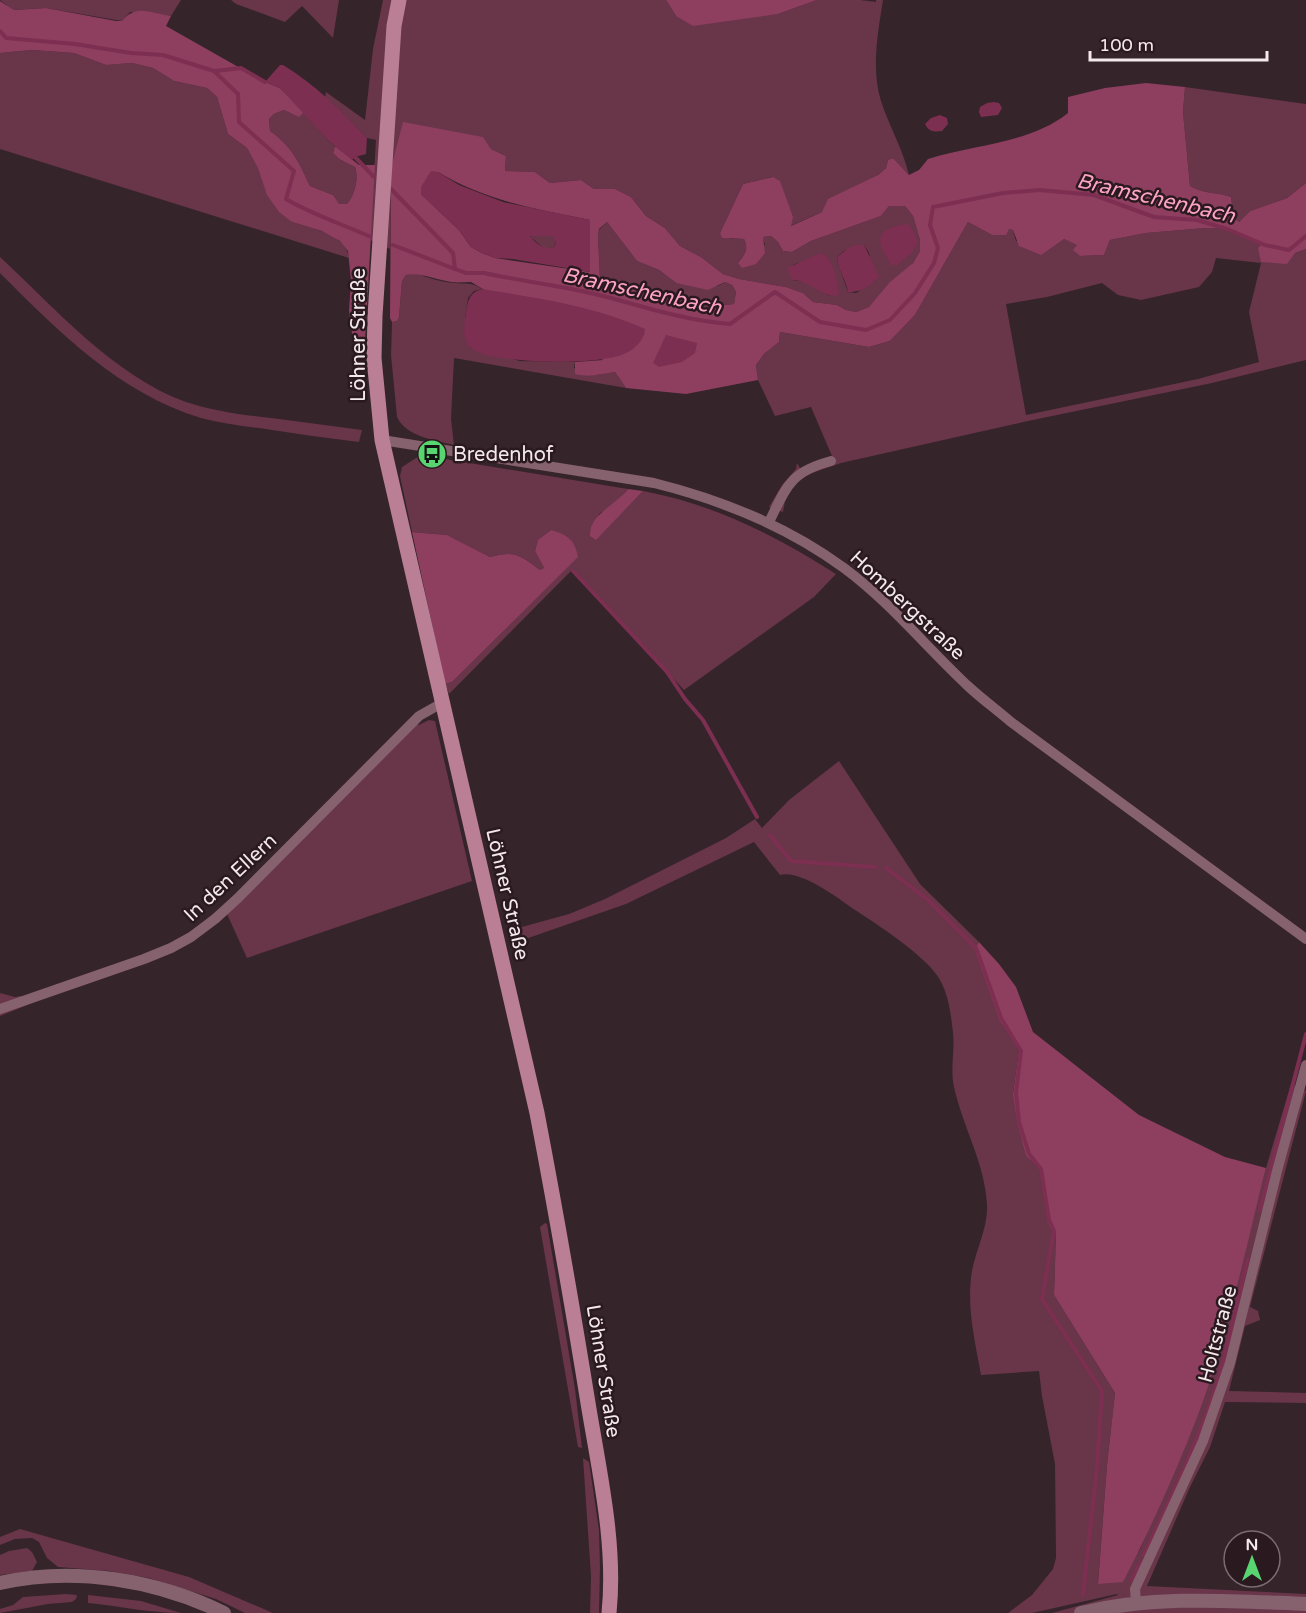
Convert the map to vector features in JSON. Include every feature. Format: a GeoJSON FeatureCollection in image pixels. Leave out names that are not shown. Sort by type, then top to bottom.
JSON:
{"type":"FeatureCollection","features":[{"type":"Feature","properties":{"kind":"main road","name":"Löhner Straße"},"geometry":{"type":"LineString","coordinates":[[399,0],[394,26],[374,327],[377,397],[382,440],[537,1113],[558,1221],[605,1512],[611,1595],[609,1613]]}},
{"type":"Feature","properties":{"kind":"street","name":"Hombergstraße"},"geometry":{"type":"LineString","coordinates":[[382,440],[654,483],[690,492],[769,522],[844,568],[879,597],[969,687],[1011,722],[1306,939]]}},
{"type":"Feature","properties":{"kind":"street"},"geometry":{"type":"LineString","coordinates":[[769,522],[783,493],[798,474],[807,468],[831,461]]}},
{"type":"Feature","properties":{"kind":"street","name":"In den Ellern"},"geometry":{"type":"LineString","coordinates":[[0,1009],[144,959],[191,937],[216,919],[238,898],[419,716],[442,703]]}},
{"type":"Feature","properties":{"kind":"street","name":"Holtstraße"},"geometry":{"type":"LineString","coordinates":[[1136,1602],[1135,1589],[1203,1441],[1230,1363],[1277,1171],[1306,1065]]}},
{"type":"Feature","properties":{"kind":"street"},"geometry":{"type":"LineString","coordinates":[[0,1583],[45,1577],[84,1576],[107,1579],[147,1585],[180,1594],[224,1613]]}},
{"type":"Feature","properties":{"kind":"street"},"geometry":{"type":"LineString","coordinates":[[1081,1613],[1136,1602],[1202,1600],[1306,1604]]}},
{"type":"Feature","properties":{"kind":"shaded area"},"geometry":{"type":"Polygon","coordinates":[[[0,0],[181,0],[171,16],[130,12],[122,21],[46,8],[13,10],[0,0]]]}},
{"type":"Feature","properties":{"kind":"shaded area"},"geometry":{"type":"Polygon","coordinates":[[[231,0],[339,0],[333,38],[302,6],[285,22],[236,4],[231,0]]]}},
{"type":"Feature","properties":{"kind":"shaded area"},"geometry":{"type":"Polygon","coordinates":[[[383,0],[666,0],[676,16],[778,14],[817,0],[876,2],[876,0],[883,0],[876,50],[876,76],[884,110],[909,175],[893,158],[888,160],[886,168],[878,175],[822,212],[790,226],[772,177],[743,184],[720,233],[731,239],[744,239],[746,252],[738,263],[765,245],[762,237],[771,236],[783,251],[792,252],[811,241],[881,216],[889,206],[905,206],[913,216],[920,240],[920,251],[913,263],[869,307],[856,312],[837,305],[813,302],[803,293],[786,287],[723,274],[701,257],[680,246],[665,228],[646,216],[631,197],[615,189],[594,189],[581,180],[550,183],[535,172],[505,171],[506,156],[491,149],[482,137],[391,168],[390,249],[370,240],[376,140],[367,138],[325,97],[326,92],[365,120],[373,49],[383,0]],[[864,245],[844,251],[837,257],[848,292],[856,293],[875,281],[869,253],[864,245]],[[798,263],[793,265],[792,280],[805,282],[830,296],[798,263]]]}},
{"type":"Feature","properties":{"kind":"shaded area"},"geometry":{"type":"Polygon","coordinates":[[[666,0],[817,0],[778,14],[693,26],[676,16],[666,0]]]}},
{"type":"Feature","properties":{"kind":"shaded area"},"geometry":{"type":"Polygon","coordinates":[[[0,1],[14,10],[46,8],[116,21],[122,21],[133,12],[139,11],[171,16],[166,26],[265,82],[280,88],[304,112],[299,117],[284,110],[269,119],[270,131],[289,149],[310,186],[333,195],[339,204],[347,204],[350,200],[356,181],[355,167],[339,159],[333,153],[335,146],[359,165],[375,165],[364,358],[360,360],[355,356],[349,311],[351,281],[348,251],[340,241],[322,231],[292,222],[279,212],[267,195],[258,168],[247,148],[228,134],[217,97],[207,88],[174,81],[153,68],[132,63],[106,65],[74,53],[32,50],[0,53],[0,1]]]}},
{"type":"Feature","properties":{"kind":"shaded area"},"geometry":{"type":"Polygon","coordinates":[[[32,50],[74,53],[106,65],[132,63],[153,68],[174,81],[207,88],[217,97],[228,134],[247,148],[292,222],[327,233],[335,238],[347,250],[349,258],[0,149],[0,53],[32,50]]]}},
{"type":"Feature","properties":{"kind":"shaded area"},"geometry":{"type":"Polygon","coordinates":[[[280,65],[295,72],[317,89],[367,138],[366,154],[352,160],[329,141],[280,88],[265,82],[280,65]]]}},
{"type":"Feature","properties":{"kind":"shaded area"},"geometry":{"type":"Polygon","coordinates":[[[1146,83],[1185,87],[1183,112],[1190,186],[1231,197],[1234,218],[1239,222],[1250,211],[1287,198],[1306,183],[1306,249],[1295,253],[1287,264],[1261,262],[1258,248],[1263,243],[1227,228],[1206,228],[1146,233],[1110,240],[1104,255],[1080,256],[1073,250],[1077,245],[1064,239],[1041,255],[1019,246],[1013,230],[1009,229],[1006,235],[992,235],[968,222],[915,315],[890,341],[869,347],[780,332],[779,342],[764,354],[756,365],[758,380],[686,394],[626,388],[615,372],[590,376],[575,374],[575,362],[603,360],[471,282],[454,282],[422,275],[406,275],[402,281],[399,317],[397,321],[392,322],[390,318],[391,168],[403,122],[483,137],[491,149],[506,156],[505,171],[535,172],[550,183],[581,180],[594,189],[615,189],[631,197],[646,216],[665,228],[680,246],[701,257],[723,274],[786,287],[803,293],[813,302],[837,305],[856,312],[869,307],[890,282],[913,263],[920,251],[920,240],[913,216],[905,206],[889,206],[881,216],[811,241],[792,252],[783,251],[771,236],[763,237],[765,253],[756,264],[742,268],[738,263],[746,252],[744,239],[722,238],[720,233],[743,184],[773,177],[780,181],[793,217],[791,226],[822,212],[828,199],[878,175],[886,168],[888,160],[893,158],[909,175],[919,170],[928,159],[1001,142],[1036,131],[1068,113],[1068,97],[1105,88],[1146,83]],[[438,172],[421,194],[459,230],[471,247],[495,258],[590,272],[590,220],[531,208],[493,197],[438,172]],[[607,222],[599,229],[598,236],[600,279],[619,281],[699,308],[734,304],[736,292],[732,285],[725,282],[708,290],[676,283],[659,270],[637,261],[607,222]]]}},
{"type":"Feature","properties":{"kind":"shaded area"},"geometry":{"type":"Polygon","coordinates":[[[1185,87],[1306,104],[1306,183],[1287,198],[1250,211],[1239,222],[1234,219],[1231,197],[1190,186],[1183,112],[1185,87]]]}},
{"type":"Feature","properties":{"kind":"shaded area"},"geometry":{"type":"Polygon","coordinates":[[[994,102],[999,103],[1002,108],[998,115],[981,117],[980,107],[994,102]]]}},
{"type":"Feature","properties":{"kind":"shaded area"},"geometry":{"type":"Polygon","coordinates":[[[284,110],[298,116],[304,112],[335,146],[333,153],[339,159],[355,167],[357,176],[355,186],[347,204],[338,204],[333,195],[310,186],[289,149],[270,131],[269,119],[284,110]]]}},
{"type":"Feature","properties":{"kind":"shaded area"},"geometry":{"type":"Polygon","coordinates":[[[940,115],[947,118],[948,124],[942,131],[930,130],[925,124],[931,118],[940,115]]]}},
{"type":"Feature","properties":{"kind":"shaded area"},"geometry":{"type":"Polygon","coordinates":[[[431,171],[438,172],[459,185],[503,202],[590,220],[590,272],[495,258],[482,253],[471,247],[459,230],[421,194],[421,187],[431,171]],[[530,236],[540,246],[551,248],[556,242],[553,236],[530,236]]]}},
{"type":"Feature","properties":{"kind":"shaded area"},"geometry":{"type":"Polygon","coordinates":[[[607,222],[637,261],[659,270],[676,283],[718,286],[725,282],[732,285],[736,292],[734,304],[700,308],[619,281],[600,279],[598,236],[599,230],[607,222]]]}},
{"type":"Feature","properties":{"kind":"shaded area"},"geometry":{"type":"Polygon","coordinates":[[[968,222],[992,235],[1013,230],[1016,241],[1055,244],[1064,239],[1078,245],[1080,256],[1104,255],[1110,240],[1146,233],[1206,228],[1227,228],[1295,253],[1306,249],[1306,360],[1212,383],[841,463],[809,474],[795,484],[785,501],[783,512],[769,507],[782,485],[796,469],[797,463],[800,468],[832,456],[811,407],[775,416],[758,380],[756,365],[764,354],[779,342],[780,332],[869,347],[890,341],[915,315],[968,222]],[[1216,258],[1212,272],[1199,287],[1141,300],[1118,295],[1102,283],[1047,297],[1006,304],[1026,415],[1198,379],[1259,362],[1249,312],[1261,263],[1216,258]]]}},
{"type":"Feature","properties":{"kind":"shaded area"},"geometry":{"type":"Polygon","coordinates":[[[908,224],[918,243],[912,252],[897,265],[892,265],[882,249],[881,237],[889,229],[908,224]]]}},
{"type":"Feature","properties":{"kind":"shaded area"},"geometry":{"type":"Polygon","coordinates":[[[531,235],[554,236],[556,241],[554,247],[544,248],[531,238],[531,235]]]}},
{"type":"Feature","properties":{"kind":"shaded area"},"geometry":{"type":"Polygon","coordinates":[[[864,245],[879,276],[865,288],[848,292],[837,257],[850,247],[864,245]]]}},
{"type":"Feature","properties":{"kind":"shaded area"},"geometry":{"type":"Polygon","coordinates":[[[821,253],[826,256],[834,270],[839,293],[836,296],[825,294],[804,282],[792,280],[787,268],[821,253]]]}},
{"type":"Feature","properties":{"kind":"shaded area"},"geometry":{"type":"Polygon","coordinates":[[[0,257],[87,339],[134,376],[160,390],[186,402],[217,410],[362,430],[359,442],[208,420],[171,407],[143,393],[92,358],[45,317],[0,273],[0,257]]]}},
{"type":"Feature","properties":{"kind":"shaded area"},"geometry":{"type":"Polygon","coordinates":[[[415,273],[444,282],[472,284],[482,289],[474,291],[468,298],[465,319],[466,340],[471,348],[520,361],[575,362],[574,368],[596,375],[615,372],[626,388],[454,358],[451,419],[454,445],[414,433],[401,424],[397,417],[391,355],[392,322],[397,321],[399,317],[402,281],[406,275],[415,273]]]}},
{"type":"Feature","properties":{"kind":"shaded area"},"geometry":{"type":"Polygon","coordinates":[[[482,289],[606,314],[645,329],[645,333],[639,343],[626,353],[595,360],[548,362],[483,354],[468,345],[464,332],[469,301],[474,293],[482,289]]]}},
{"type":"Feature","properties":{"kind":"shaded area"},"geometry":{"type":"Polygon","coordinates":[[[666,335],[697,343],[695,353],[682,362],[659,367],[653,363],[666,335]]]}},
{"type":"Feature","properties":{"kind":"shaded area"},"geometry":{"type":"Polygon","coordinates":[[[419,456],[628,489],[621,498],[599,514],[596,539],[643,491],[695,504],[744,523],[836,574],[814,597],[684,690],[573,569],[449,694],[445,684],[452,682],[577,557],[551,530],[538,541],[535,551],[544,568],[540,570],[517,555],[505,554],[490,557],[447,535],[412,532],[400,476],[402,467],[419,456]]]}},
{"type":"Feature","properties":{"kind":"shaded area"},"geometry":{"type":"Polygon","coordinates":[[[628,489],[643,491],[596,540],[590,536],[591,528],[598,516],[628,489]]]}},
{"type":"Feature","properties":{"kind":"shaded area"},"geometry":{"type":"Polygon","coordinates":[[[551,530],[562,534],[572,542],[578,557],[452,682],[445,684],[412,532],[447,535],[490,557],[505,554],[517,555],[540,570],[544,568],[535,551],[538,540],[551,530]]]}},
{"type":"Feature","properties":{"kind":"shaded area"},"geometry":{"type":"Polygon","coordinates":[[[411,719],[419,725],[429,720],[435,721],[472,881],[247,958],[227,914],[197,937],[0,1016],[0,993],[15,997],[29,995],[153,951],[184,937],[223,906],[411,719]]]}},
{"type":"Feature","properties":{"kind":"shaded area"},"geometry":{"type":"Polygon","coordinates":[[[839,761],[920,884],[979,942],[974,949],[999,1020],[1019,1050],[1013,1093],[1026,1156],[1040,1169],[1047,1221],[1056,1233],[1054,1295],[1115,1393],[1098,1583],[1139,1551],[1198,1414],[1227,1322],[1266,1168],[1291,1084],[1306,1091],[1250,1307],[1258,1311],[1260,1320],[1245,1326],[1229,1391],[1306,1393],[1306,1403],[1225,1402],[1210,1447],[1147,1586],[1306,1594],[1306,1613],[1052,1613],[1117,1594],[1032,1613],[1008,1613],[1032,1595],[1053,1569],[1056,1558],[1055,1464],[1039,1371],[981,1375],[972,1323],[970,1284],[986,1222],[985,1190],[978,1160],[954,1087],[953,1033],[948,999],[934,971],[913,951],[818,885],[797,876],[780,875],[754,842],[626,904],[514,943],[511,930],[569,914],[605,899],[726,838],[755,819],[762,828],[789,800],[839,761]]]}},
{"type":"Feature","properties":{"kind":"shaded area"},"geometry":{"type":"Polygon","coordinates":[[[979,942],[1016,987],[1033,1032],[1139,1115],[1225,1157],[1266,1168],[1209,1385],[1172,1479],[1123,1582],[1098,1584],[1115,1393],[1054,1295],[1056,1233],[1052,1231],[1047,1221],[1040,1169],[1026,1156],[1013,1094],[1019,1050],[999,1020],[974,949],[979,942]]]}},
{"type":"Feature","properties":{"kind":"shaded area"},"geometry":{"type":"Polygon","coordinates":[[[545,1223],[575,1389],[582,1448],[578,1447],[540,1227],[545,1223]]]}},
{"type":"Feature","properties":{"kind":"shaded area"},"geometry":{"type":"Polygon","coordinates":[[[583,1458],[589,1462],[599,1530],[599,1613],[590,1613],[591,1576],[583,1458]]]}},
{"type":"Feature","properties":{"kind":"shaded area"},"geometry":{"type":"Polygon","coordinates":[[[20,1529],[189,1577],[273,1613],[245,1613],[216,1599],[149,1578],[109,1571],[58,1567],[47,1558],[39,1542],[32,1538],[15,1539],[0,1545],[0,1537],[20,1529]]]}},
{"type":"Feature","properties":{"kind":"shaded area"},"geometry":{"type":"Polygon","coordinates":[[[27,1548],[37,1562],[32,1571],[0,1575],[0,1555],[27,1548]]]}},
{"type":"Feature","properties":{"kind":"shaded area"},"geometry":{"type":"Polygon","coordinates":[[[77,1595],[76,1599],[72,1602],[0,1613],[0,1609],[13,1605],[23,1597],[77,1595]]]}},
{"type":"Feature","properties":{"kind":"shaded area"},"geometry":{"type":"Polygon","coordinates":[[[88,1595],[141,1601],[181,1613],[88,1603],[88,1595]]]}},
{"type":"Feature","properties":{"kind":"waterway","name":"Bramschenbach"},"geometry":{"type":"LineString","coordinates":[[0,31],[6,38],[163,55],[214,71],[238,94],[239,122],[294,171],[286,199],[317,215],[371,237]]}},
{"type":"Feature","properties":{"kind":"waterway"},"geometry":{"type":"LineString","coordinates":[[215,71],[241,68],[265,82]]}},
{"type":"Feature","properties":{"kind":"waterway"},"geometry":{"type":"LineString","coordinates":[[355,157],[374,177]]}},
{"type":"Feature","properties":{"kind":"waterway"},"geometry":{"type":"LineString","coordinates":[[391,189],[453,253],[455,269]]}},
{"type":"Feature","properties":{"kind":"waterway","name":"Bramschenbach"},"geometry":{"type":"LineString","coordinates":[[393,245],[466,273],[484,273],[577,290],[668,314],[730,324],[775,292],[820,322],[866,330],[890,320],[915,293],[934,263],[938,248],[930,225],[933,207],[1003,193],[1040,190],[1094,195],[1154,217],[1197,220],[1227,229],[1265,245],[1289,250],[1306,236]]}},
{"type":"Feature","properties":{"kind":"waterway"},"geometry":{"type":"LineString","coordinates":[[573,571],[667,672],[703,720],[757,817]]}},
{"type":"Feature","properties":{"kind":"waterway"},"geometry":{"type":"LineString","coordinates":[[770,835],[791,861],[875,867]]}},
{"type":"Feature","properties":{"kind":"waterway"},"geometry":{"type":"LineString","coordinates":[[886,868],[928,900],[976,948],[1001,1018],[1021,1051],[1016,1093],[1019,1122],[1029,1154],[1041,1169],[1049,1220],[1054,1231],[1042,1299],[1102,1391],[1097,1467],[1083,1594]]}},
{"type":"Feature","properties":{"kind":"waterway"},"geometry":{"type":"LineString","coordinates":[[1260,1210],[1306,1034]]}},
{"type":"Feature","properties":{"kind":"waterway"},"geometry":{"type":"LineString","coordinates":[[1144,1555],[1188,1460],[1216,1388],[1248,1259]]}},
{"type":"Feature","properties":{"kind":"waterway"},"geometry":{"type":"LineString","coordinates":[[1132,1580],[1140,1563]]}},
{"type":"Feature","properties":{"kind":"place","name":"Bredenhof"},"geometry":{"type":"Point","coordinates":[432,454]}}]}
